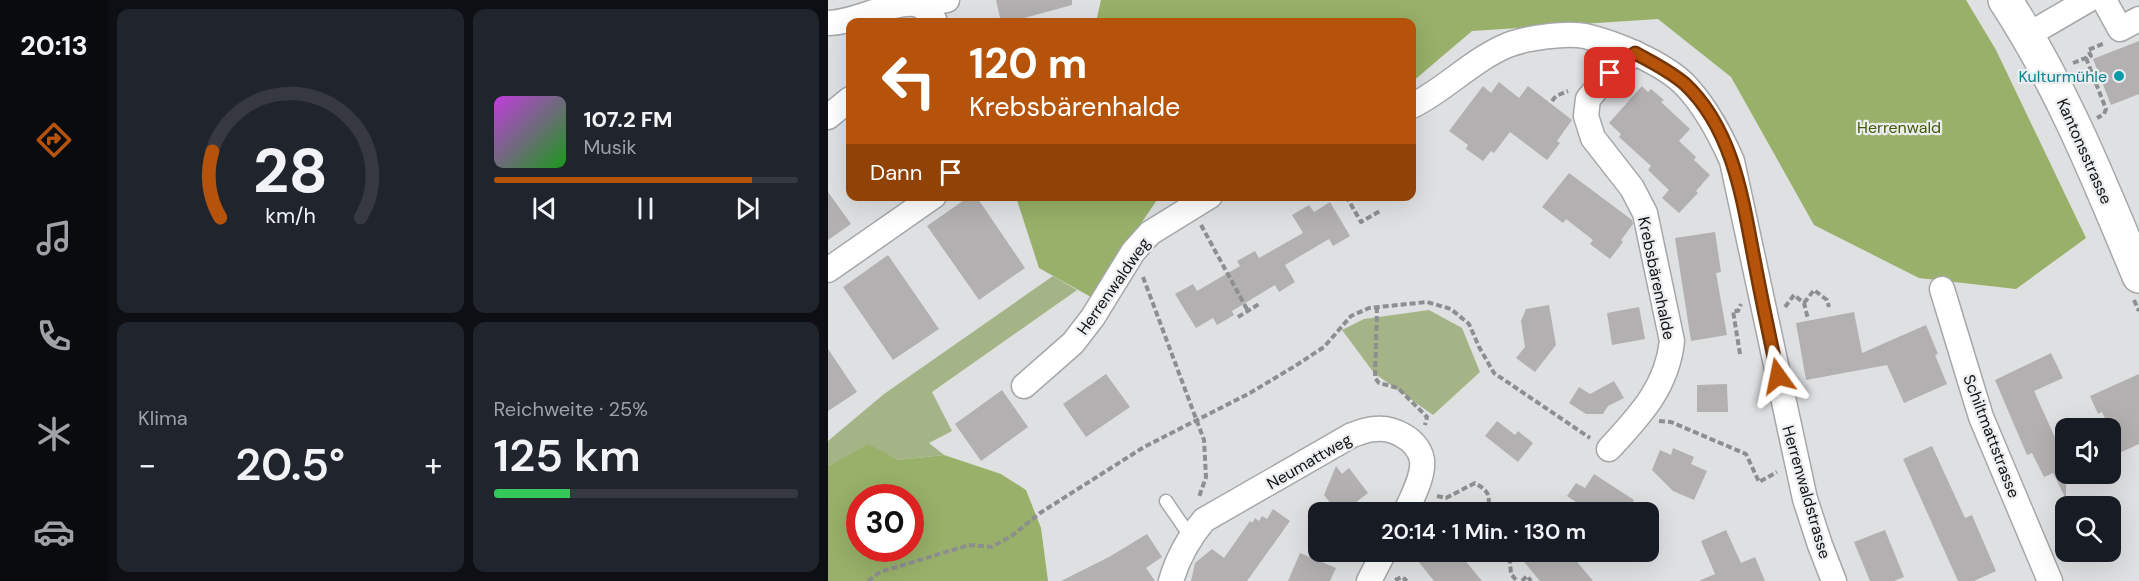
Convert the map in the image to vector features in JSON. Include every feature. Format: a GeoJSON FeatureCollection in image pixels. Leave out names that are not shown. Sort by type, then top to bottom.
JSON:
{"type":"FeatureCollection","features":[{"type":"Feature","properties":{"kind":"main road","name":"Kantonsstrasse"},"geometry":{"type":"LineString","coordinates":[[2005,0],[2051,76],[2139,276]]}},
{"type":"Feature","properties":{"kind":"street"},"geometry":{"type":"LineString","coordinates":[[857,18],[894,7],[947,0]]}},
{"type":"Feature","properties":{"kind":"street"},"geometry":{"type":"LineString","coordinates":[[2028,35],[2088,0]]}},
{"type":"Feature","properties":{"kind":"street"},"geometry":{"type":"LineString","coordinates":[[2104,0],[2130,24]]}},
{"type":"Feature","properties":{"kind":"street"},"geometry":{"type":"LineString","coordinates":[[915,4],[926,9],[932,18]]}},
{"type":"Feature","properties":{"kind":"street"},"geometry":{"type":"LineString","coordinates":[[828,23],[846,21]]}},
{"type":"Feature","properties":{"kind":"street"},"geometry":{"type":"LineString","coordinates":[[1416,103],[1475,62],[1509,45],[1536,37],[1584,35],[1635,53]]}},
{"type":"Feature","properties":{"kind":"street","name":"Krebsbärenhalde"},"geometry":{"type":"LineString","coordinates":[[1609,449],[1651,401],[1670,360],[1671,341],[1645,213],[1632,188],[1593,138],[1586,116],[1588,99],[1610,73],[1635,53]]}},
{"type":"Feature","properties":{"kind":"street","name":"Herrenwaldstrasse"},"geometry":{"type":"LineString","coordinates":[[1635,53],[1685,85],[1702,105],[1720,133],[1732,161],[1805,499],[1834,581]]}},
{"type":"Feature","properties":{"kind":"street"},"geometry":{"type":"LineString","coordinates":[[828,117],[846,102]]}},
{"type":"Feature","properties":{"kind":"street"},"geometry":{"type":"LineString","coordinates":[[828,270],[927,201]]}},
{"type":"Feature","properties":{"kind":"street","name":"Herrenwaldweg"},"geometry":{"type":"LineString","coordinates":[[1024,386],[1073,343],[1093,317],[1133,252],[1150,233],[1201,202]]}},
{"type":"Feature","properties":{"kind":"street","name":"Schiltmattstrasse"},"geometry":{"type":"LineString","coordinates":[[1942,289],[1981,417],[2050,581]]}},
{"type":"Feature","properties":{"kind":"street","name":"Neumattweg"},"geometry":{"type":"LineString","coordinates":[[1171,581],[1181,553],[1204,520],[1352,435],[1375,429],[1392,430],[1404,435],[1417,449],[1422,460],[1420,473],[1409,502]]}},
{"type":"Feature","properties":{"kind":"street"},"geometry":{"type":"LineString","coordinates":[[1369,581],[1379,562]]}},
{"type":"Feature","properties":{"kind":"lane"},"geometry":{"type":"LineString","coordinates":[[1166,501],[1190,537]]}},
{"type":"Feature","properties":{"kind":"path"},"geometry":{"type":"LineString","coordinates":[[2070,65],[2091,56],[2088,50],[2112,40],[2130,24]]}},
{"type":"Feature","properties":{"kind":"path"},"geometry":{"type":"LineString","coordinates":[[2086,58],[2106,109],[2104,114],[2094,120]]}},
{"type":"Feature","properties":{"kind":"path"},"geometry":{"type":"LineString","coordinates":[[1349,201],[1360,222],[1380,211]]}},
{"type":"Feature","properties":{"kind":"path"},"geometry":{"type":"LineString","coordinates":[[1201,202],[1248,311]]}},
{"type":"Feature","properties":{"kind":"path"},"geometry":{"type":"LineString","coordinates":[[1133,252],[1204,440],[1206,477],[1197,503]]}},
{"type":"Feature","properties":{"kind":"path"},"geometry":{"type":"LineString","coordinates":[[1804,303],[1814,290],[1827,300],[1829,307]]}},
{"type":"Feature","properties":{"kind":"path"},"geometry":{"type":"LineString","coordinates":[[1796,297],[1804,303],[1808,319]]}},
{"type":"Feature","properties":{"kind":"path"},"geometry":{"type":"LineString","coordinates":[[868,581],[880,572],[969,545],[992,547],[1013,535],[1040,513],[1144,447],[1295,366],[1324,346],[1351,316],[1369,308],[1427,302],[1451,309],[1469,324],[1494,373],[1569,424]]}},
{"type":"Feature","properties":{"kind":"path"},"geometry":{"type":"LineString","coordinates":[[1238,316],[1259,304]]}},
{"type":"Feature","properties":{"kind":"path"},"geometry":{"type":"LineString","coordinates":[[1377,307],[1375,378],[1379,383],[1398,388],[1427,420]]}},
{"type":"Feature","properties":{"kind":"path"},"geometry":{"type":"LineString","coordinates":[[1635,420],[1671,422],[1746,454],[1758,482],[1780,470]]}},
{"type":"Feature","properties":{"kind":"path"},"geometry":{"type":"LineString","coordinates":[[1443,497],[1453,495],[1475,483],[1488,493],[1488,502]]}},
{"type":"Feature","properties":{"kind":"path"},"geometry":{"type":"LineString","coordinates":[[1509,562],[1511,574],[1517,581]]}},
{"type":"Feature","properties":{"kind":"path"},"geometry":{"type":"LineString","coordinates":[[1522,581],[1527,576],[1531,581]]}},
{"type":"Feature","properties":{"kind":"path"},"geometry":{"type":"LineString","coordinates":[[1395,581],[1402,577],[1407,581]]}},
{"type":"Feature","properties":{"kind":"green space","name":"Herrenwald"},"geometry":{"type":"Polygon","coordinates":[[[1101,0],[1966,0],[1996,50],[2086,238],[2016,289],[1919,278],[1814,225],[1731,77],[1658,19],[1472,31],[1416,79],[1416,18],[1097,18],[1101,0]]]}},
{"type":"Feature","properties":{"kind":"green space"},"geometry":{"type":"Polygon","coordinates":[[[1017,201],[1156,201],[1091,297],[1039,268],[1017,201]]]}},
{"type":"Feature","properties":{"kind":"green space"},"geometry":{"type":"Polygon","coordinates":[[[1053,276],[1077,290],[932,392],[952,431],[929,443],[944,455],[898,460],[867,445],[828,466],[828,441],[884,394],[1053,276]]]}},
{"type":"Feature","properties":{"kind":"green space"},"geometry":{"type":"Polygon","coordinates":[[[1429,310],[1462,328],[1480,372],[1433,415],[1374,373],[1342,330],[1364,319],[1429,310]]]}},
{"type":"Feature","properties":{"kind":"green space"},"geometry":{"type":"Polygon","coordinates":[[[868,444],[898,460],[944,455],[1001,474],[1026,490],[1041,528],[1048,581],[828,581],[828,466],[868,444]]]}},
{"type":"Feature","properties":{"kind":"building"},"geometry":{"type":"Polygon","coordinates":[[[996,0],[1072,0],[1072,5],[1025,18],[1000,18],[996,0]]]}},
{"type":"Feature","properties":{"kind":"building","name":"Kulturmühle"},"geometry":{"type":"Polygon","coordinates":[[[2139,41],[2139,94],[2111,105],[2093,59],[2139,41]]]}},
{"type":"Feature","properties":{"kind":"building"},"geometry":{"type":"Polygon","coordinates":[[[1499,82],[1519,98],[1528,86],[1572,120],[1557,141],[1560,143],[1547,160],[1510,132],[1494,153],[1491,151],[1483,161],[1466,149],[1468,145],[1449,131],[1483,86],[1491,93],[1499,82]]]}},
{"type":"Feature","properties":{"kind":"building"},"geometry":{"type":"Polygon","coordinates":[[[1642,86],[1648,92],[1651,89],[1664,100],[1661,102],[1690,129],[1679,141],[1710,175],[1696,191],[1698,193],[1679,213],[1662,198],[1669,190],[1648,170],[1651,166],[1619,137],[1621,134],[1609,123],[1642,86]]]}},
{"type":"Feature","properties":{"kind":"building"},"geometry":{"type":"Polygon","coordinates":[[[1569,173],[1632,220],[1633,224],[1621,240],[1623,242],[1610,259],[1590,244],[1593,240],[1566,219],[1563,223],[1542,207],[1569,173]]]}},
{"type":"Feature","properties":{"kind":"building"},"geometry":{"type":"Polygon","coordinates":[[[828,192],[851,224],[828,240],[828,192]]]}},
{"type":"Feature","properties":{"kind":"building"},"geometry":{"type":"Polygon","coordinates":[[[963,201],[979,201],[1025,268],[979,300],[927,226],[963,201]]]}},
{"type":"Feature","properties":{"kind":"building"},"geometry":{"type":"Polygon","coordinates":[[[1330,202],[1350,236],[1333,246],[1329,239],[1285,265],[1295,282],[1279,292],[1275,285],[1232,311],[1234,315],[1217,325],[1213,318],[1196,328],[1175,294],[1193,284],[1197,291],[1240,266],[1237,261],[1255,251],[1259,258],[1303,233],[1292,215],[1309,205],[1314,212],[1330,202]]]}},
{"type":"Feature","properties":{"kind":"building"},"geometry":{"type":"Polygon","coordinates":[[[1715,232],[1721,272],[1716,273],[1727,335],[1691,341],[1675,238],[1715,232]]]}},
{"type":"Feature","properties":{"kind":"building"},"geometry":{"type":"Polygon","coordinates":[[[888,255],[939,329],[893,360],[843,287],[888,255]]]}},
{"type":"Feature","properties":{"kind":"building"},"geometry":{"type":"Polygon","coordinates":[[[1549,305],[1556,345],[1535,372],[1516,358],[1525,347],[1521,321],[1526,309],[1549,305]]]}},
{"type":"Feature","properties":{"kind":"building"},"geometry":{"type":"Polygon","coordinates":[[[1639,307],[1645,339],[1612,345],[1607,313],[1639,307]]]}},
{"type":"Feature","properties":{"kind":"building"},"geometry":{"type":"Polygon","coordinates":[[[1854,312],[1862,353],[1926,325],[1947,384],[1904,403],[1887,365],[1806,380],[1796,323],[1854,312]]]}},
{"type":"Feature","properties":{"kind":"building"},"geometry":{"type":"Polygon","coordinates":[[[828,349],[857,392],[828,411],[828,349]]]}},
{"type":"Feature","properties":{"kind":"building"},"geometry":{"type":"Polygon","coordinates":[[[2051,353],[2063,378],[2034,391],[2055,438],[2055,477],[2053,473],[2044,477],[2032,453],[2027,455],[1995,380],[2051,353]]]}},
{"type":"Feature","properties":{"kind":"building"},"geometry":{"type":"Polygon","coordinates":[[[1106,374],[1130,407],[1086,437],[1063,404],[1106,374]]]}},
{"type":"Feature","properties":{"kind":"building"},"geometry":{"type":"Polygon","coordinates":[[[2139,374],[2139,444],[2121,452],[2121,418],[2105,418],[2102,412],[2098,414],[2090,396],[2139,374]]]}},
{"type":"Feature","properties":{"kind":"building"},"geometry":{"type":"Polygon","coordinates":[[[1614,381],[1624,398],[1608,406],[1603,414],[1586,414],[1569,403],[1579,387],[1590,394],[1614,381]]]}},
{"type":"Feature","properties":{"kind":"building"},"geometry":{"type":"Polygon","coordinates":[[[1727,384],[1728,412],[1697,412],[1697,385],[1727,384]]]}},
{"type":"Feature","properties":{"kind":"building"},"geometry":{"type":"Polygon","coordinates":[[[1002,390],[1028,427],[981,461],[955,424],[1002,390]]]}},
{"type":"Feature","properties":{"kind":"building"},"geometry":{"type":"Polygon","coordinates":[[[1497,421],[1515,435],[1518,431],[1533,443],[1518,462],[1485,436],[1497,421]]]}},
{"type":"Feature","properties":{"kind":"building"},"geometry":{"type":"Polygon","coordinates":[[[1932,446],[1965,518],[1972,515],[1996,571],[1974,581],[1958,581],[1903,459],[1932,446]]]}},
{"type":"Feature","properties":{"kind":"building"},"geometry":{"type":"Polygon","coordinates":[[[1673,448],[1694,457],[1691,464],[1707,471],[1694,500],[1673,491],[1652,470],[1660,450],[1671,455],[1673,448]]]}},
{"type":"Feature","properties":{"kind":"building"},"geometry":{"type":"Polygon","coordinates":[[[1336,466],[1342,474],[1349,468],[1368,493],[1356,502],[1329,502],[1324,495],[1336,466]]]}},
{"type":"Feature","properties":{"kind":"building"},"geometry":{"type":"Polygon","coordinates":[[[1594,474],[1634,500],[1633,502],[1576,502],[1567,496],[1576,483],[1585,488],[1594,474]]]}},
{"type":"Feature","properties":{"kind":"building"},"geometry":{"type":"Polygon","coordinates":[[[2058,484],[2066,484],[2064,496],[2058,484]]]}},
{"type":"Feature","properties":{"kind":"building"},"geometry":{"type":"Polygon","coordinates":[[[1273,509],[1290,521],[1247,581],[1191,581],[1195,563],[1212,549],[1224,558],[1250,521],[1252,523],[1255,518],[1259,521],[1262,516],[1267,519],[1273,509]]]}},
{"type":"Feature","properties":{"kind":"building"},"geometry":{"type":"Polygon","coordinates":[[[1726,530],[1741,563],[1755,557],[1765,581],[1699,581],[1715,574],[1701,541],[1726,530]]]}},
{"type":"Feature","properties":{"kind":"building"},"geometry":{"type":"Polygon","coordinates":[[[1885,530],[1904,577],[1894,581],[1870,581],[1854,542],[1885,530]]]}},
{"type":"Feature","properties":{"kind":"building"},"geometry":{"type":"Polygon","coordinates":[[[1147,534],[1162,557],[1146,568],[1155,581],[1061,581],[1109,557],[1147,534]]]}},
{"type":"Feature","properties":{"kind":"building"},"geometry":{"type":"Polygon","coordinates":[[[1300,553],[1308,556],[1308,562],[1322,562],[1336,568],[1330,581],[1288,581],[1300,553]]]}},
{"type":"Feature","properties":{"kind":"building"},"geometry":{"type":"Polygon","coordinates":[[[1419,562],[1466,562],[1482,581],[1434,581],[1419,562]]]}},
{"type":"Feature","properties":{"kind":"building"},"geometry":{"type":"Polygon","coordinates":[[[1524,562],[1577,562],[1593,581],[1540,581],[1524,562]]]}},
{"type":"Feature","properties":{"kind":"place","name":"Kulturmühle"},"geometry":{"type":"Point","coordinates":[2119,76]}},
{"type":"Feature","properties":{"kind":"route"},"geometry":{"type":"LineString","coordinates":[[1610,73],[1635,53],[1657,65],[1685,85],[1702,105],[1720,133],[1732,161],[1778,376]]}}]}
